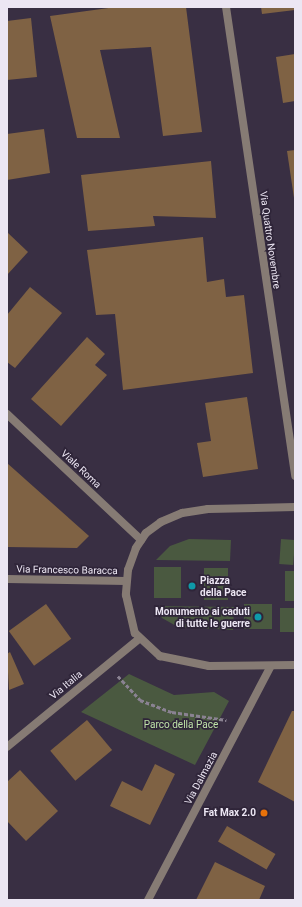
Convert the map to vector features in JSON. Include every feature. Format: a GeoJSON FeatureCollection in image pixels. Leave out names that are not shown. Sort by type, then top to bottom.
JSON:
{"type":"FeatureCollection","features":[{"type":"Feature","properties":{"kind":"street","name":"Via Quattro Novembre"},"geometry":{"type":"LineString","coordinates":[[226,7],[295,476]]}},
{"type":"Feature","properties":{"kind":"street","name":"Viale Roma"},"geometry":{"type":"LineString","coordinates":[[7,414],[141,540]]}},
{"type":"Feature","properties":{"kind":"street"},"geometry":{"type":"LineString","coordinates":[[295,508],[182,513],[161,522],[141,540],[126,581],[129,619],[139,639],[160,656],[192,664],[271,666],[295,665]]}},
{"type":"Feature","properties":{"kind":"street","name":"Via Francesco Baracca"},"geometry":{"type":"LineString","coordinates":[[7,579],[126,581]]}},
{"type":"Feature","properties":{"kind":"street","name":"Via Italia"},"geometry":{"type":"LineString","coordinates":[[7,747],[139,639]]}},
{"type":"Feature","properties":{"kind":"street","name":"Via Dalmazia"},"geometry":{"type":"LineString","coordinates":[[148,900],[271,666]]}},
{"type":"Feature","properties":{"kind":"path"},"geometry":{"type":"LineString","coordinates":[[107,664],[140,700],[172,712],[241,722]]}},
{"type":"Feature","properties":{"kind":"green space"},"geometry":{"type":"Polygon","coordinates":[[[189,539],[231,540],[230,561],[156,560],[170,546],[189,539]]]}},
{"type":"Feature","properties":{"kind":"green space"},"geometry":{"type":"Polygon","coordinates":[[[281,539],[295,540],[293,565],[279,564],[281,539]]]}},
{"type":"Feature","properties":{"kind":"green space"},"geometry":{"type":"Polygon","coordinates":[[[154,567],[181,567],[181,598],[154,598],[154,567]]]}},
{"type":"Feature","properties":{"kind":"green space"},"geometry":{"type":"Polygon","coordinates":[[[204,568],[228,568],[228,600],[204,600],[204,568]]]}},
{"type":"Feature","properties":{"kind":"green space"},"geometry":{"type":"Polygon","coordinates":[[[285,571],[295,571],[295,601],[285,601],[285,571]]]}},
{"type":"Feature","properties":{"kind":"green space"},"geometry":{"type":"Polygon","coordinates":[[[244,604],[272,604],[272,629],[244,629],[244,604]]]}},
{"type":"Feature","properties":{"kind":"green space"},"geometry":{"type":"Polygon","coordinates":[[[155,606],[234,607],[233,630],[178,627],[162,618],[155,606]]]}},
{"type":"Feature","properties":{"kind":"green space"},"geometry":{"type":"Polygon","coordinates":[[[280,608],[295,608],[295,632],[280,632],[280,608]]]}},
{"type":"Feature","properties":{"kind":"green space","name":"Parco della Pace"},"geometry":{"type":"Polygon","coordinates":[[[129,674],[174,695],[214,692],[229,701],[195,765],[81,712],[129,674]]]}},
{"type":"Feature","properties":{"kind":"building"},"geometry":{"type":"Polygon","coordinates":[[[116,7],[186,7],[202,132],[163,136],[151,47],[100,50],[120,138],[77,138],[50,16],[116,7]]]}},
{"type":"Feature","properties":{"kind":"building"},"geometry":{"type":"Polygon","coordinates":[[[261,7],[295,7],[295,10],[262,14],[261,7]]]}},
{"type":"Feature","properties":{"kind":"building"},"geometry":{"type":"Polygon","coordinates":[[[31,18],[37,77],[7,80],[7,21],[31,18]]]}},
{"type":"Feature","properties":{"kind":"building"},"geometry":{"type":"Polygon","coordinates":[[[295,54],[295,101],[283,103],[276,57],[295,54]]]}},
{"type":"Feature","properties":{"kind":"building"},"geometry":{"type":"Polygon","coordinates":[[[44,129],[50,173],[7,180],[7,134],[44,129]]]}},
{"type":"Feature","properties":{"kind":"building"},"geometry":{"type":"Polygon","coordinates":[[[295,150],[295,198],[294,198],[287,151],[295,150]]]}},
{"type":"Feature","properties":{"kind":"building"},"geometry":{"type":"Polygon","coordinates":[[[211,161],[216,218],[153,216],[155,226],[88,231],[81,175],[211,161]]]}},
{"type":"Feature","properties":{"kind":"building"},"geometry":{"type":"Polygon","coordinates":[[[7,232],[28,252],[7,275],[7,232]]]}},
{"type":"Feature","properties":{"kind":"building"},"geometry":{"type":"Polygon","coordinates":[[[203,237],[207,282],[224,279],[226,297],[244,295],[253,373],[123,390],[115,314],[96,315],[87,250],[203,237]]]}},
{"type":"Feature","properties":{"kind":"building"},"geometry":{"type":"Polygon","coordinates":[[[30,287],[62,313],[15,368],[7,362],[7,315],[30,287]]]}},
{"type":"Feature","properties":{"kind":"building"},"geometry":{"type":"Polygon","coordinates":[[[87,337],[105,354],[95,365],[107,375],[61,426],[31,399],[87,337]]]}},
{"type":"Feature","properties":{"kind":"building"},"geometry":{"type":"Polygon","coordinates":[[[247,397],[258,469],[203,477],[197,443],[211,441],[205,403],[247,397]]]}},
{"type":"Feature","properties":{"kind":"building"},"geometry":{"type":"Polygon","coordinates":[[[7,463],[89,536],[77,548],[7,547],[7,463]]]}},
{"type":"Feature","properties":{"kind":"building"},"geometry":{"type":"Polygon","coordinates":[[[46,604],[71,639],[34,666],[9,631],[46,604]]]}},
{"type":"Feature","properties":{"kind":"building"},"geometry":{"type":"Polygon","coordinates":[[[10,652],[24,684],[9,690],[7,654],[10,652]]]}},
{"type":"Feature","properties":{"kind":"building"},"geometry":{"type":"Polygon","coordinates":[[[292,711],[295,711],[295,802],[258,782],[292,711]]]}},
{"type":"Feature","properties":{"kind":"building"},"geometry":{"type":"Polygon","coordinates":[[[87,720],[112,750],[75,781],[50,751],[87,720]]]}},
{"type":"Feature","properties":{"kind":"building"},"geometry":{"type":"Polygon","coordinates":[[[155,764],[175,774],[150,825],[110,806],[122,781],[142,791],[155,764]]]}},
{"type":"Feature","properties":{"kind":"building"},"geometry":{"type":"Polygon","coordinates":[[[20,770],[58,811],[26,841],[7,821],[7,782],[20,770]]]}},
{"type":"Feature","properties":{"kind":"building"},"geometry":{"type":"Polygon","coordinates":[[[227,826],[275,854],[266,870],[218,842],[227,826]]]}},
{"type":"Feature","properties":{"kind":"building"},"geometry":{"type":"Polygon","coordinates":[[[215,862],[265,886],[259,900],[196,900],[215,862]]]}},
{"type":"Feature","properties":{"kind":"place","name":"Piazza della Pace"},"geometry":{"type":"Point","coordinates":[192,586]}},
{"type":"Feature","properties":{"kind":"place","name":"Monumento ai caduti di tutte le guerre"},"geometry":{"type":"Point","coordinates":[258,617]}},
{"type":"Feature","properties":{"kind":"place","name":"Fat Max 2.0"},"geometry":{"type":"Point","coordinates":[264,813]}}]}
